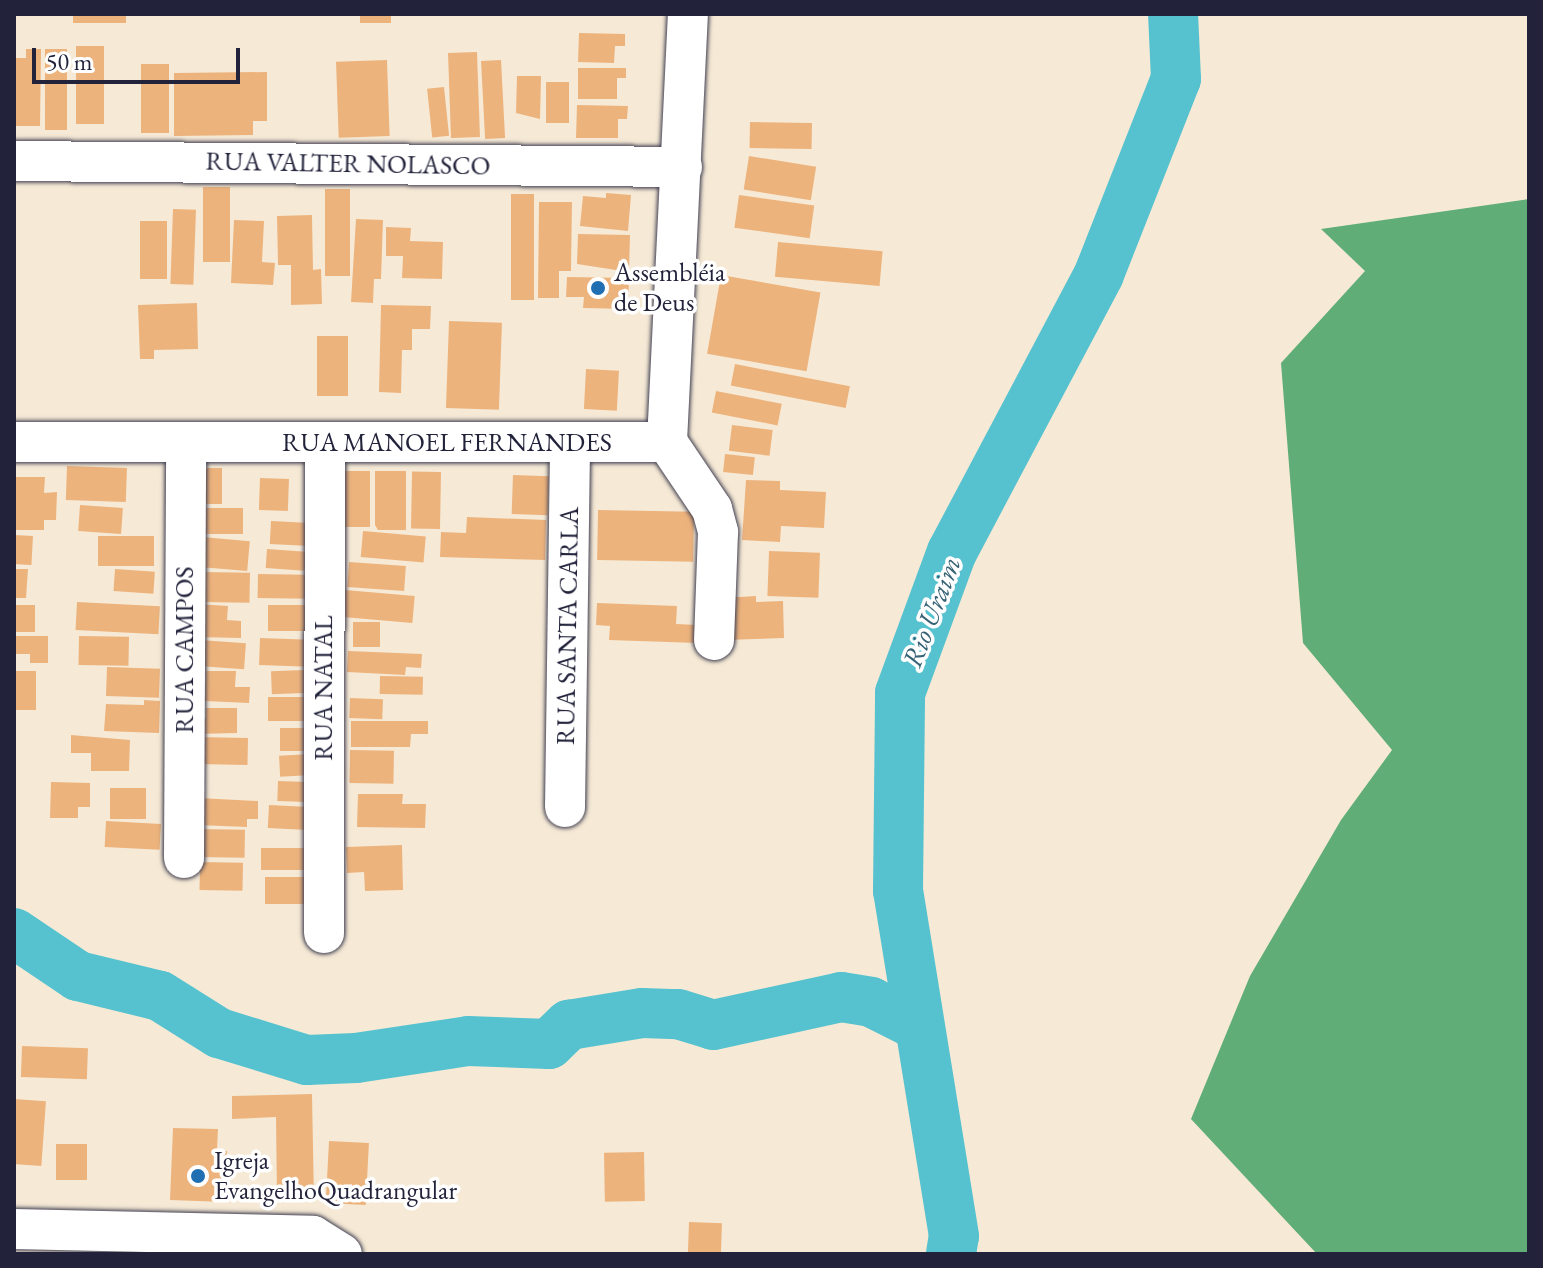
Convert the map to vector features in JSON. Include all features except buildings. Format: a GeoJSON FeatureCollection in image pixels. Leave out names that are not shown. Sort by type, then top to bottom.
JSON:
{"type":"FeatureCollection","features":[{"type":"Feature","properties":{"kind":"street"},"geometry":{"type":"LineString","coordinates":[[688,14],[667,442],[712,509],[718,532],[714,640]]}},
{"type":"Feature","properties":{"kind":"street","name":"RUA VALTER NOLASCO"},"geometry":{"type":"LineString","coordinates":[[14,161],[682,167]]}},
{"type":"Feature","properties":{"kind":"street","name":"RUA MANOEL FERNANDES"},"geometry":{"type":"LineString","coordinates":[[14,442],[667,442]]}},
{"type":"Feature","properties":{"kind":"street","name":"RUA CAMPOS"},"geometry":{"type":"LineString","coordinates":[[184,858],[186,443]]}},
{"type":"Feature","properties":{"kind":"street","name":"RUA NATAL"},"geometry":{"type":"LineString","coordinates":[[324,933],[325,444]]}},
{"type":"Feature","properties":{"kind":"street","name":"RUA SANTA CARLA"},"geometry":{"type":"LineString","coordinates":[[565,807],[570,444]]}},
{"type":"Feature","properties":{"kind":"street"},"geometry":{"type":"LineString","coordinates":[[14,1229],[328,1245]]}},
{"type":"Feature","properties":{"kind":"green space"},"geometry":{"type":"Polygon","coordinates":[[[1529,199],[1529,1254],[1317,1254],[1191,1119],[1250,976],[1341,820],[1392,750],[1303,643],[1281,363],[1365,271],[1321,229],[1529,199]]]}},
{"type":"Feature","properties":{"kind":"waterway","name":"Rio Uraim"},"geometry":{"type":"LineString","coordinates":[[951,1254],[954,1236],[898,891],[900,693],[952,552],[1099,274],[1176,79],[1173,14]]}},
{"type":"Feature","properties":{"kind":"waterway"},"geometry":{"type":"LineString","coordinates":[[14,933],[78,976],[160,996],[219,1033],[307,1060],[356,1058],[468,1041],[549,1044],[569,1025],[642,1013],[678,1014],[713,1025],[841,997],[871,1002],[919,1026]]}},
{"type":"Feature","properties":{"kind":"place","name":"Assembléia de Deus"},"geometry":{"type":"Point","coordinates":[598,288]}},
{"type":"Feature","properties":{"kind":"place","name":"Igreja EvangelhoQuadrangular"},"geometry":{"type":"Point","coordinates":[198,1176]}}]}
